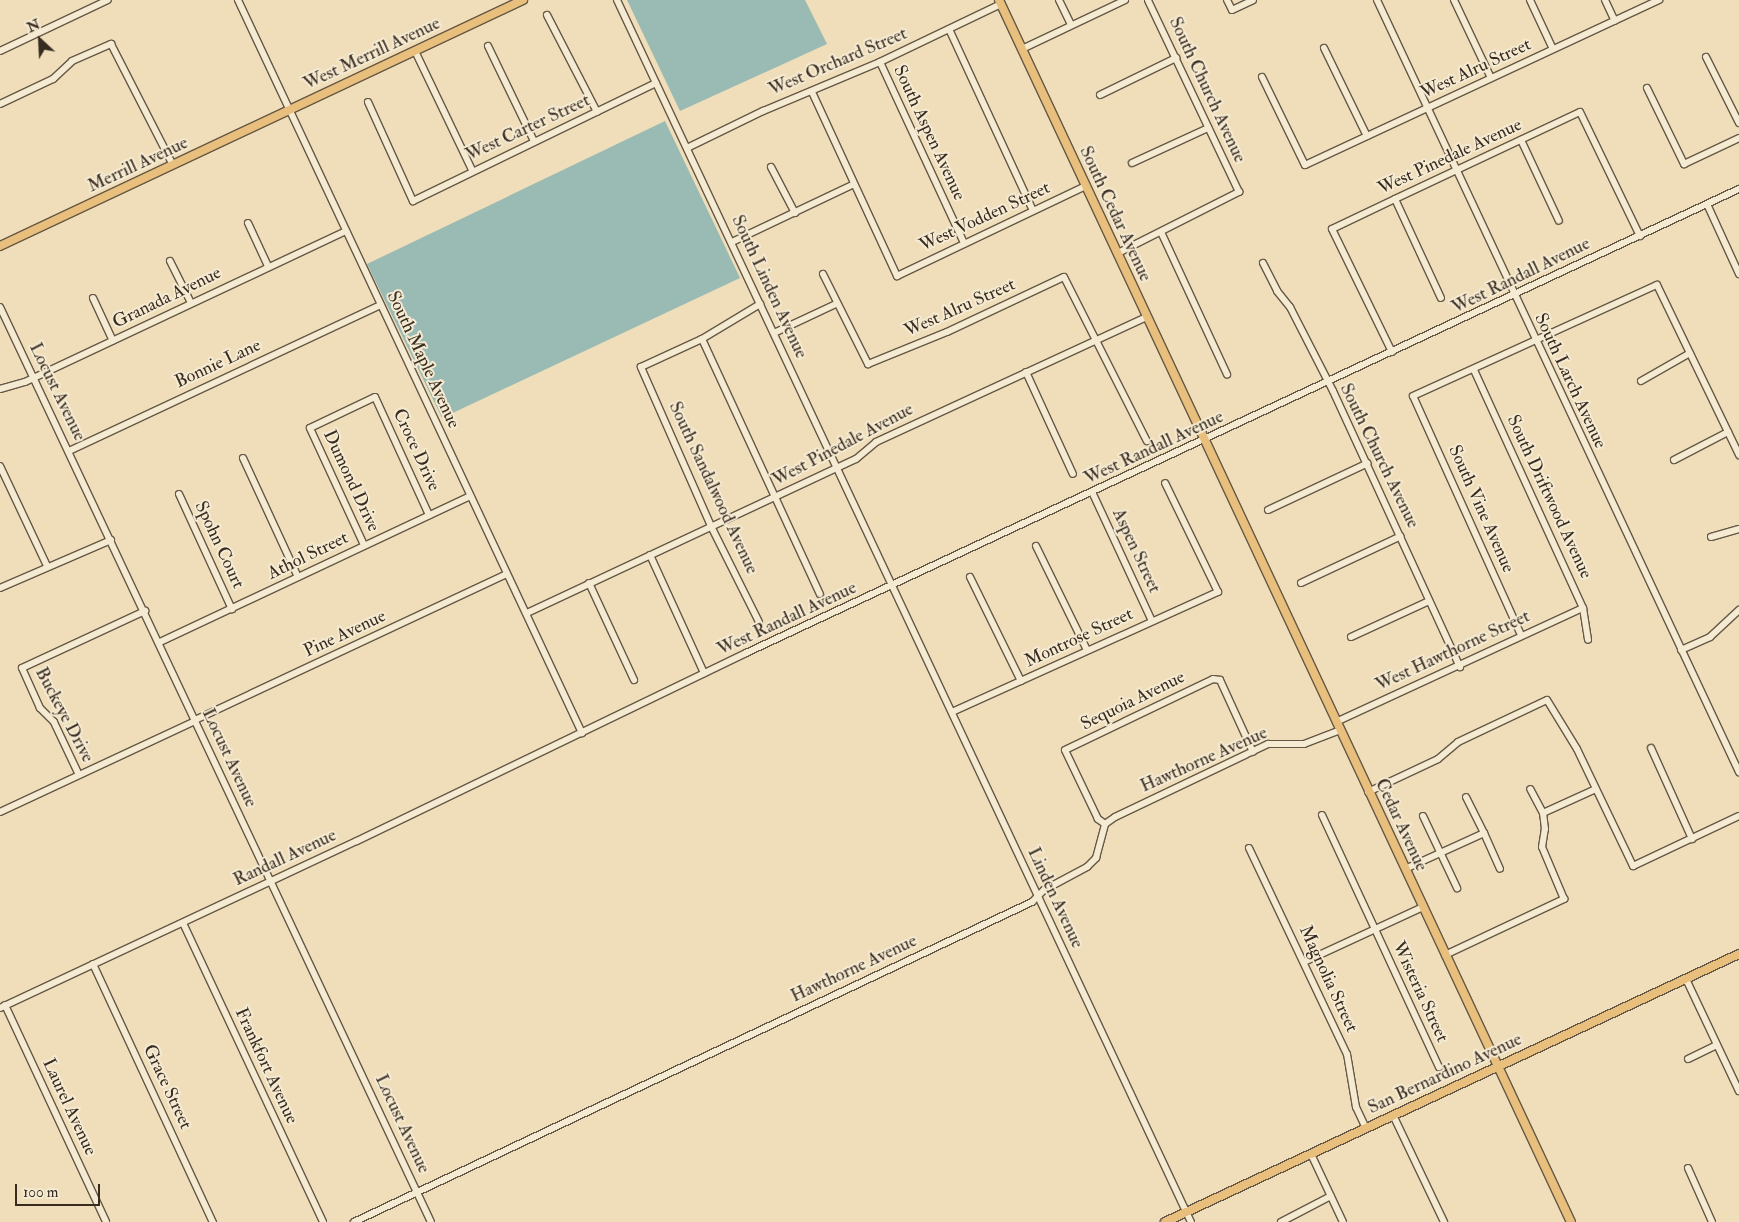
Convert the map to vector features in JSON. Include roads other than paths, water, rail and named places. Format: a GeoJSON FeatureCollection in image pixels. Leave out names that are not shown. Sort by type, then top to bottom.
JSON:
{"type":"FeatureCollection","features":[{"type":"Feature","properties":{"kind":"main road","name":"West Merrill Avenue"},"geometry":{"type":"LineString","coordinates":[[289,111],[523,0]]}},
{"type":"Feature","properties":{"kind":"main road","name":"South Cedar Avenue"},"geometry":{"type":"LineString","coordinates":[[999,2],[1118,253],[1204,441]]}},
{"type":"Feature","properties":{"kind":"main road","name":"Merrill Avenue"},"geometry":{"type":"LineString","coordinates":[[0,246],[289,111]]}},
{"type":"Feature","properties":{"kind":"main road","name":"Cedar Avenue"},"geometry":{"type":"LineString","coordinates":[[1204,441],[1571,1222]]}},
{"type":"Feature","properties":{"kind":"main road","name":"San Bernardino Avenue"},"geometry":{"type":"LineString","coordinates":[[1165,1222],[1739,954]]}},
{"type":"Feature","properties":{"kind":"street"},"geometry":{"type":"LineString","coordinates":[[0,51],[108,0]]}},
{"type":"Feature","properties":{"kind":"street","name":"South Maple Avenue"},"geometry":{"type":"LineString","coordinates":[[238,0],[582,733]]}},
{"type":"Feature","properties":{"kind":"street","name":"South Linden Avenue"},"geometry":{"type":"LineString","coordinates":[[617,0],[837,466],[892,587]]}},
{"type":"Feature","properties":{"kind":"street"},"geometry":{"type":"LineString","coordinates":[[1059,0],[1072,25]]}},
{"type":"Feature","properties":{"kind":"street"},"geometry":{"type":"LineString","coordinates":[[1022,49],[1124,0]]}},
{"type":"Feature","properties":{"kind":"street","name":"South Church Avenue"},"geometry":{"type":"LineString","coordinates":[[1148,0],[1239,192],[1162,232]]}},
{"type":"Feature","properties":{"kind":"street"},"geometry":{"type":"LineString","coordinates":[[1227,0],[1232,10],[1253,0]]}},
{"type":"Feature","properties":{"kind":"street","name":"South Larch Avenue"},"geometry":{"type":"LineString","coordinates":[[1377,0],[1534,340],[1739,772]]}},
{"type":"Feature","properties":{"kind":"street"},"geometry":{"type":"LineString","coordinates":[[1454,0],[1491,78]]}},
{"type":"Feature","properties":{"kind":"street"},"geometry":{"type":"LineString","coordinates":[[1530,0],[1553,49]]}},
{"type":"Feature","properties":{"kind":"street"},"geometry":{"type":"LineString","coordinates":[[1606,0],[1615,20]]}},
{"type":"Feature","properties":{"kind":"street","name":"West Alru Street"},"geometry":{"type":"LineString","coordinates":[[1262,77],[1305,165],[1659,0]]}},
{"type":"Feature","properties":{"kind":"street","name":"West Orchard Street"},"geometry":{"type":"LineString","coordinates":[[687,148],[763,111],[880,62],[949,29],[999,2]]}},
{"type":"Feature","properties":{"kind":"street"},"geometry":{"type":"LineString","coordinates":[[547,15],[597,112]]}},
{"type":"Feature","properties":{"kind":"street"},"geometry":{"type":"LineString","coordinates":[[949,29],[1033,211]]}},
{"type":"Feature","properties":{"kind":"street"},"geometry":{"type":"LineString","coordinates":[[0,104],[53,79],[72,61],[111,44],[173,165]]}},
{"type":"Feature","properties":{"kind":"street"},"geometry":{"type":"LineString","coordinates":[[488,46],[534,141]]}},
{"type":"Feature","properties":{"kind":"street"},"geometry":{"type":"LineString","coordinates":[[1324,48],[1368,136]]}},
{"type":"Feature","properties":{"kind":"street"},"geometry":{"type":"LineString","coordinates":[[415,51],[472,170]]}},
{"type":"Feature","properties":{"kind":"street"},"geometry":{"type":"LineString","coordinates":[[1706,57],[1739,123]]}},
{"type":"Feature","properties":{"kind":"street"},"geometry":{"type":"LineString","coordinates":[[1100,94],[1176,58]]}},
{"type":"Feature","properties":{"kind":"street","name":"South Aspen Avenue"},"geometry":{"type":"LineString","coordinates":[[880,62],[964,243]]}},
{"type":"Feature","properties":{"kind":"street","name":"West Carter Street"},"geometry":{"type":"LineString","coordinates":[[368,102],[413,201],[472,170],[656,83]]}},
{"type":"Feature","properties":{"kind":"street"},"geometry":{"type":"LineString","coordinates":[[1647,88],[1684,164],[1739,138]]}},
{"type":"Feature","properties":{"kind":"street"},"geometry":{"type":"LineString","coordinates":[[732,242],[854,184],[812,92]]}},
{"type":"Feature","properties":{"kind":"street","name":"West Pinedale Avenue"},"geometry":{"type":"LineString","coordinates":[[1392,352],[1332,229],[1580,112],[1640,236]]}},
{"type":"Feature","properties":{"kind":"street"},"geometry":{"type":"LineString","coordinates":[[1132,163],[1208,128]]}},
{"type":"Feature","properties":{"kind":"street"},"geometry":{"type":"LineString","coordinates":[[1521,140],[1559,221]]}},
{"type":"Feature","properties":{"kind":"street"},"geometry":{"type":"LineString","coordinates":[[771,166],[795,213]]}},
{"type":"Feature","properties":{"kind":"street","name":"West Vodden Street"},"geometry":{"type":"LineString","coordinates":[[854,184],[896,276],[1086,186]]}},
{"type":"Feature","properties":{"kind":"street","name":"West Randall Avenue"},"geometry":{"type":"LineString","coordinates":[[582,733],[704,673],[1092,494],[1739,189]]}},
{"type":"Feature","properties":{"kind":"street"},"geometry":{"type":"LineString","coordinates":[[1395,199],[1441,298]]}},
{"type":"Feature","properties":{"kind":"street"},"geometry":{"type":"LineString","coordinates":[[1707,204],[1739,274]]}},
{"type":"Feature","properties":{"kind":"street"},"geometry":{"type":"LineString","coordinates":[[248,223],[268,266]]}},
{"type":"Feature","properties":{"kind":"street","name":"Granada Avenue"},"geometry":{"type":"LineString","coordinates":[[0,389],[12,388],[33,379],[268,266],[346,231]]}},
{"type":"Feature","properties":{"kind":"street"},"geometry":{"type":"LineString","coordinates":[[1118,253],[1162,232],[1227,374]]}},
{"type":"Feature","properties":{"kind":"street"},"geometry":{"type":"LineString","coordinates":[[170,260],[190,304]]}},
{"type":"Feature","properties":{"kind":"street","name":"South Church Avenue"},"geometry":{"type":"LineString","coordinates":[[1264,263],[1277,291],[1290,307],[1368,463],[1460,667]]}},
{"type":"Feature","properties":{"kind":"street"},"geometry":{"type":"LineString","coordinates":[[774,333],[836,304],[823,274]]}},
{"type":"Feature","properties":{"kind":"street","name":"West Alru Street"},"geometry":{"type":"LineString","coordinates":[[836,304],[868,364],[948,332],[1064,277],[1094,341]]}},
{"type":"Feature","properties":{"kind":"street"},"geometry":{"type":"LineString","coordinates":[[1474,370],[1534,340],[1656,285],[1739,455]]}},
{"type":"Feature","properties":{"kind":"street"},"geometry":{"type":"LineString","coordinates":[[93,298],[113,341]]}},
{"type":"Feature","properties":{"kind":"street"},"geometry":{"type":"LineString","coordinates":[[760,304],[702,339],[820,594]]}},
{"type":"Feature","properties":{"kind":"street","name":"Bonnie Lane"},"geometry":{"type":"LineString","coordinates":[[69,451],[381,305]]}},
{"type":"Feature","properties":{"kind":"street","name":"Locust Avenue"},"geometry":{"type":"LineString","coordinates":[[0,307],[146,611],[195,721],[431,1222]]}},
{"type":"Feature","properties":{"kind":"street","name":"West Pinedale Avenue"},"geometry":{"type":"LineString","coordinates":[[527,613],[774,498],[837,466],[856,459],[876,442],[1146,317]]}},
{"type":"Feature","properties":{"kind":"street","name":"South Sandalwood Avenue"},"geometry":{"type":"LineString","coordinates":[[702,339],[641,367],[711,526],[759,622]]}},
{"type":"Feature","properties":{"kind":"street"},"geometry":{"type":"LineString","coordinates":[[1094,341],[1147,441]]}},
{"type":"Feature","properties":{"kind":"street"},"geometry":{"type":"LineString","coordinates":[[1641,381],[1690,353]]}},
{"type":"Feature","properties":{"kind":"street","name":"South Vine Avenue"},"geometry":{"type":"LineString","coordinates":[[1474,370],[1413,396],[1521,635]]}},
{"type":"Feature","properties":{"kind":"street","name":"South Driftwood Avenue"},"geometry":{"type":"LineString","coordinates":[[1474,370],[1583,608],[1588,640]]}},
{"type":"Feature","properties":{"kind":"street"},"geometry":{"type":"LineString","coordinates":[[1026,372],[1073,474]]}},
{"type":"Feature","properties":{"kind":"street","name":"Dumond Drive"},"geometry":{"type":"LineString","coordinates":[[364,546],[310,428],[375,397]]}},
{"type":"Feature","properties":{"kind":"street","name":"Croce Drive"},"geometry":{"type":"LineString","coordinates":[[375,397],[429,515]]}},
{"type":"Feature","properties":{"kind":"street"},"geometry":{"type":"LineString","coordinates":[[1674,460],[1728,432]]}},
{"type":"Feature","properties":{"kind":"street"},"geometry":{"type":"LineString","coordinates":[[243,458],[298,577]]}},
{"type":"Feature","properties":{"kind":"street"},"geometry":{"type":"LineString","coordinates":[[1268,510],[1368,463]]}},
{"type":"Feature","properties":{"kind":"street"},"geometry":{"type":"LineString","coordinates":[[0,466],[47,566]]}},
{"type":"Feature","properties":{"kind":"street","name":"Montrose Street"},"geometry":{"type":"LineString","coordinates":[[952,712],[1218,592],[1165,483]]}},
{"type":"Feature","properties":{"kind":"street","name":"Spohn Court"},"geometry":{"type":"LineString","coordinates":[[179,494],[232,609]]}},
{"type":"Feature","properties":{"kind":"street","name":"Aspen Street"},"geometry":{"type":"LineString","coordinates":[[1092,494],[1152,621]]}},
{"type":"Feature","properties":{"kind":"street","name":"Athol Street"},"geometry":{"type":"LineString","coordinates":[[160,642],[470,496]]}},
{"type":"Feature","properties":{"kind":"street"},"geometry":{"type":"LineString","coordinates":[[1711,537],[1739,529]]}},
{"type":"Feature","properties":{"kind":"street"},"geometry":{"type":"LineString","coordinates":[[1301,583],[1401,536]]}},
{"type":"Feature","properties":{"kind":"street"},"geometry":{"type":"LineString","coordinates":[[0,588],[47,566],[111,540]]}},
{"type":"Feature","properties":{"kind":"street"},"geometry":{"type":"LineString","coordinates":[[1036,546],[1087,650]]}},
{"type":"Feature","properties":{"kind":"street"},"geometry":{"type":"LineString","coordinates":[[650,555],[704,673]]}},
{"type":"Feature","properties":{"kind":"street","name":"Pine Avenue"},"geometry":{"type":"LineString","coordinates":[[0,812],[507,574]]}},
{"type":"Feature","properties":{"kind":"street"},"geometry":{"type":"LineString","coordinates":[[970,577],[1021,681]]}},
{"type":"Feature","properties":{"kind":"street"},"geometry":{"type":"LineString","coordinates":[[588,583],[634,680]]}},
{"type":"Feature","properties":{"kind":"street","name":"Linden Avenue"},"geometry":{"type":"LineString","coordinates":[[892,587],[1190,1222]]}},
{"type":"Feature","properties":{"kind":"street"},"geometry":{"type":"LineString","coordinates":[[1351,637],[1429,601]]}},
{"type":"Feature","properties":{"kind":"street","name":"West Hawthorne Street"},"geometry":{"type":"LineString","coordinates":[[1336,722],[1460,667],[1521,635],[1583,608]]}},
{"type":"Feature","properties":{"kind":"street"},"geometry":{"type":"LineString","coordinates":[[1681,650],[1710,637],[1739,610]]}},
{"type":"Feature","properties":{"kind":"street","name":"Buckeye Drive"},"geometry":{"type":"LineString","coordinates":[[80,775],[54,722],[40,708],[22,668],[146,611]]}},
{"type":"Feature","properties":{"kind":"street","name":"Sequoia Avenue"},"geometry":{"type":"LineString","coordinates":[[1105,824],[1098,819],[1064,750],[1213,679],[1220,680],[1253,752]]}},
{"type":"Feature","properties":{"kind":"street"},"geometry":{"type":"LineString","coordinates":[[1368,792],[1438,759],[1458,742],[1548,700],[1596,788],[1633,866],[1739,816]]}},
{"type":"Feature","properties":{"kind":"street","name":"Hawthorne Avenue"},"geometry":{"type":"LineString","coordinates":[[354,1222],[1032,902],[1038,896],[1087,867],[1096,858],[1105,824],[1274,742],[1310,743],[1340,730]]}},
{"type":"Feature","properties":{"kind":"street","name":"Randall Avenue"},"geometry":{"type":"LineString","coordinates":[[3,1006],[183,923],[582,733]]}},
{"type":"Feature","properties":{"kind":"street"},"geometry":{"type":"LineString","coordinates":[[1651,748],[1692,839]]}},
{"type":"Feature","properties":{"kind":"street"},"geometry":{"type":"LineString","coordinates":[[1543,813],[1596,788]]}},
{"type":"Feature","properties":{"kind":"street"},"geometry":{"type":"LineString","coordinates":[[1444,955],[1564,898],[1542,847],[1545,829],[1543,813],[1530,789]]}},
{"type":"Feature","properties":{"kind":"street"},"geometry":{"type":"LineString","coordinates":[[1466,797],[1500,869]]}},
{"type":"Feature","properties":{"kind":"street","name":"Wisteria Street"},"geometry":{"type":"LineString","coordinates":[[1322,815],[1439,1067]]}},
{"type":"Feature","properties":{"kind":"street"},"geometry":{"type":"LineString","coordinates":[[1424,816],[1457,888]]}},
{"type":"Feature","properties":{"kind":"street"},"geometry":{"type":"LineString","coordinates":[[1405,869],[1484,833]]}},
{"type":"Feature","properties":{"kind":"street","name":"Magnolia Street"},"geometry":{"type":"LineString","coordinates":[[1248,848],[1304,962],[1346,1054],[1356,1107],[1366,1128]]}},
{"type":"Feature","properties":{"kind":"street"},"geometry":{"type":"LineString","coordinates":[[1304,962],[1423,907]]}},
{"type":"Feature","properties":{"kind":"street","name":"Frankfort Avenue"},"geometry":{"type":"LineString","coordinates":[[183,923],[323,1222]]}},
{"type":"Feature","properties":{"kind":"street","name":"Grace Street"},"geometry":{"type":"LineString","coordinates":[[93,964],[214,1222]]}},
{"type":"Feature","properties":{"kind":"street"},"geometry":{"type":"LineString","coordinates":[[1686,979],[1739,1091]]}},
{"type":"Feature","properties":{"kind":"street","name":"Laurel Avenue"},"geometry":{"type":"LineString","coordinates":[[3,1006],[106,1222]]}},
{"type":"Feature","properties":{"kind":"street"},"geometry":{"type":"LineString","coordinates":[[1688,1060],[1717,1045]]}},
{"type":"Feature","properties":{"kind":"street"},"geometry":{"type":"LineString","coordinates":[[1393,1115],[1444,1222]]}},
{"type":"Feature","properties":{"kind":"street"},"geometry":{"type":"LineString","coordinates":[[1311,1154],[1344,1222]]}},
{"type":"Feature","properties":{"kind":"street"},"geometry":{"type":"LineString","coordinates":[[1688,1168],[1712,1222]]}},
{"type":"Feature","properties":{"kind":"street"},"geometry":{"type":"LineString","coordinates":[[1281,1222],[1331,1196]]}},
{"type":"Feature","properties":{"kind":"water"},"geometry":{"type":"Polygon","coordinates":[[[627,0],[805,0],[827,44],[680,111],[627,0]]]}},
{"type":"Feature","properties":{"kind":"water"},"geometry":{"type":"Polygon","coordinates":[[[665,121],[740,278],[442,418],[367,264],[665,121]]]}}]}
